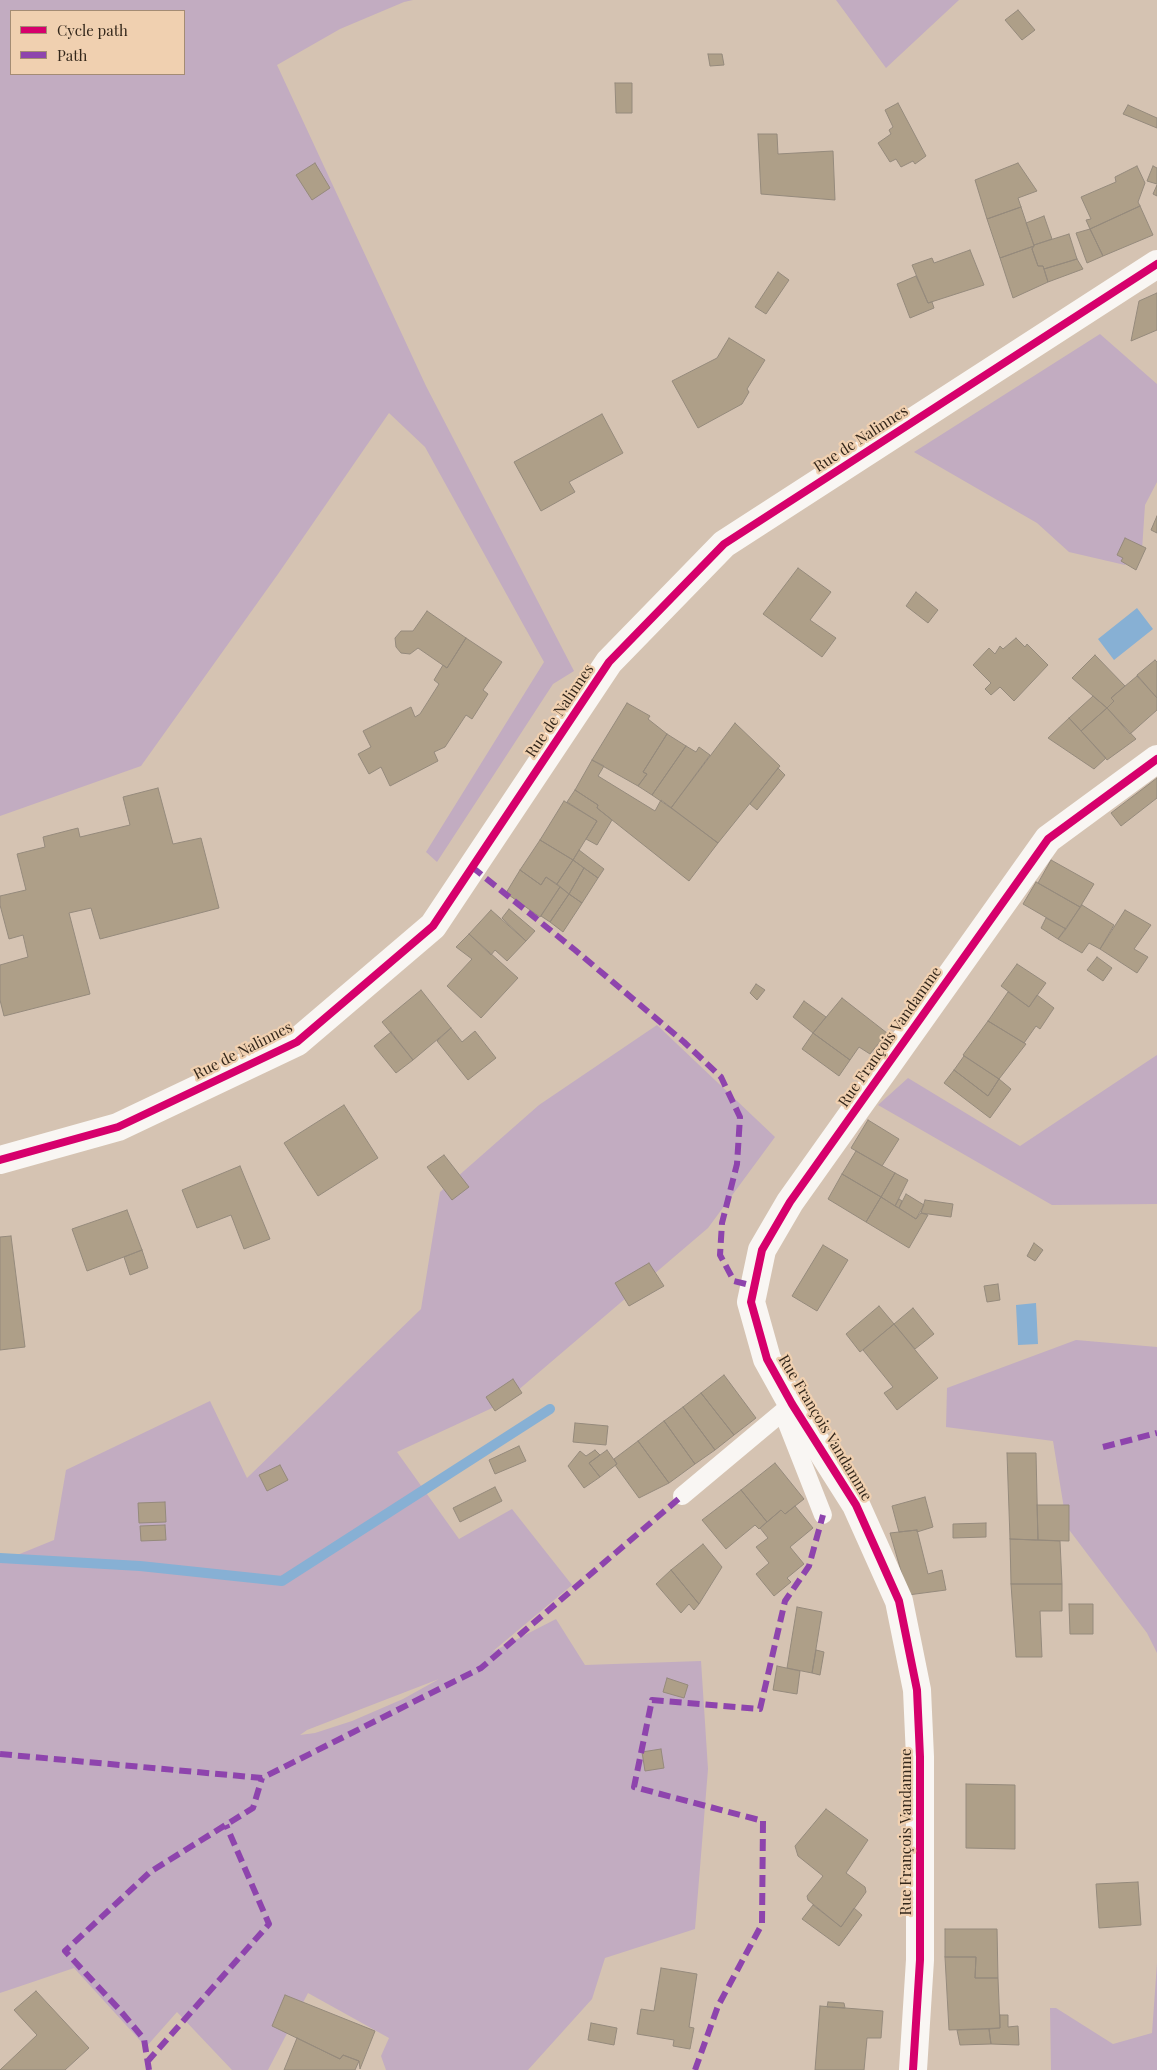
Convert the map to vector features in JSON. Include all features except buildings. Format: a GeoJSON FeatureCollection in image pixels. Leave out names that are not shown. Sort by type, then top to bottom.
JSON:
{"type":"FeatureCollection","features":[{"type":"Feature","properties":{"kind":"street","name":"Rue de Nalinnes"},"geometry":{"type":"LineString","coordinates":[[0,1160],[118,1127],[297,1042],[433,926],[609,662],[724,544],[1157,264]]}},
{"type":"Feature","properties":{"kind":"street","name":"Rue François Vandamme"},"geometry":{"type":"LineString","coordinates":[[913,2070],[920,1960],[920,1756],[917,1690],[900,1601],[856,1505],[792,1404],[767,1359],[751,1302],[762,1250],[790,1202],[1048,839],[1157,759]]}},
{"type":"Feature","properties":{"kind":"lane"},"geometry":{"type":"LineString","coordinates":[[682,1496],[792,1404]]}},
{"type":"Feature","properties":{"kind":"lane"},"geometry":{"type":"LineString","coordinates":[[792,1404],[786,1422],[822,1515]]}},
{"type":"Feature","properties":{"kind":"shaded area"},"geometry":{"type":"Polygon","coordinates":[[[0,0],[413,0],[340,29],[277,65],[426,386],[574,671],[553,684],[437,862],[426,852],[544,662],[425,447],[389,413],[278,574],[141,766],[0,816],[0,0]]]}},
{"type":"Feature","properties":{"kind":"shaded area"},"geometry":{"type":"Polygon","coordinates":[[[836,0],[959,0],[886,68],[836,0]]]}},
{"type":"Feature","properties":{"kind":"shaded area"},"geometry":{"type":"Polygon","coordinates":[[[1100,334],[1157,384],[1157,482],[1145,505],[1142,550],[1125,565],[1069,552],[1037,523],[914,452],[1100,334]]]}},
{"type":"Feature","properties":{"kind":"shaded area"},"geometry":{"type":"Polygon","coordinates":[[[657,1025],[775,1137],[708,1228],[503,1403],[397,1452],[459,1539],[512,1509],[572,1585],[492,1652],[556,1619],[585,1665],[701,1661],[708,1769],[695,1929],[605,1958],[592,1999],[528,2070],[386,2070],[381,2056],[389,2038],[308,1993],[268,2070],[232,2070],[177,2012],[146,2047],[74,1968],[0,1993],[0,1562],[54,1540],[66,1470],[210,1401],[247,1478],[421,1309],[440,1192],[539,1105],[657,1025]],[[439,1679],[307,1730],[300,1735],[315,1733],[352,1721],[403,1699],[439,1679]]]}},
{"type":"Feature","properties":{"kind":"shaded area"},"geometry":{"type":"Polygon","coordinates":[[[1157,1055],[1157,1204],[1052,1205],[878,1105],[908,1078],[1020,1146],[1157,1055]]]}},
{"type":"Feature","properties":{"kind":"shaded area"},"geometry":{"type":"Polygon","coordinates":[[[1076,1340],[1157,1347],[1157,1653],[1147,1633],[1067,1527],[1053,1441],[946,1427],[947,1388],[1076,1340]]]}},
{"type":"Feature","properties":{"kind":"shaded area"},"geometry":{"type":"Polygon","coordinates":[[[1157,1963],[1157,2070],[1051,2070],[1050,2008],[1056,2008],[1113,2044],[1152,2033],[1157,1963]]]}},
{"type":"Feature","properties":{"kind":"water"},"geometry":{"type":"Polygon","coordinates":[[[1137,608],[1153,629],[1114,660],[1098,639],[1137,608]]]}},
{"type":"Feature","properties":{"kind":"water"},"geometry":{"type":"Polygon","coordinates":[[[1036,1303],[1038,1344],[1018,1345],[1016,1305],[1036,1303]]]}},
{"type":"Feature","properties":{"kind":"waterway"},"geometry":{"type":"LineString","coordinates":[[0,1558],[140,1566],[282,1581],[550,1409]]}},
{"type":"Feature","properties":{"kind":"marked path"},"geometry":{"type":"LineString","coordinates":[[472,867],[575,950],[684,1042],[721,1077],[740,1117],[737,1164],[722,1223],[720,1255],[734,1281],[754,1286]]}},
{"type":"Feature","properties":{"kind":"marked path"},"geometry":{"type":"LineString","coordinates":[[1103,1447],[1157,1433]]}},
{"type":"Feature","properties":{"kind":"marked path"},"geometry":{"type":"LineString","coordinates":[[0,1754],[262,1778],[481,1668],[682,1496]]}},
{"type":"Feature","properties":{"kind":"marked path"},"geometry":{"type":"LineString","coordinates":[[695,2070],[718,2006],[762,1924],[763,1821],[634,1787],[652,1700],[760,1709],[785,1601],[809,1566],[823,1515]]}},
{"type":"Feature","properties":{"kind":"marked path"},"geometry":{"type":"LineString","coordinates":[[149,2070],[144,2039],[65,1951],[150,1872],[253,1808],[262,1778]]}},
{"type":"Feature","properties":{"kind":"marked path"},"geometry":{"type":"LineString","coordinates":[[147,2062],[269,1924],[226,1825]]}},
{"type":"Feature","properties":{"kind":"cycle path"},"geometry":{"type":"LineString","coordinates":[[0,1160],[118,1127],[297,1042],[433,926],[609,662],[724,544],[1157,264]]}},
{"type":"Feature","properties":{"kind":"cycle path"},"geometry":{"type":"LineString","coordinates":[[913,2070],[920,1960],[920,1757],[917,1690],[899,1601],[856,1505],[792,1404],[767,1359],[751,1302],[762,1250],[790,1202],[1048,839],[1157,759]]}}]}
